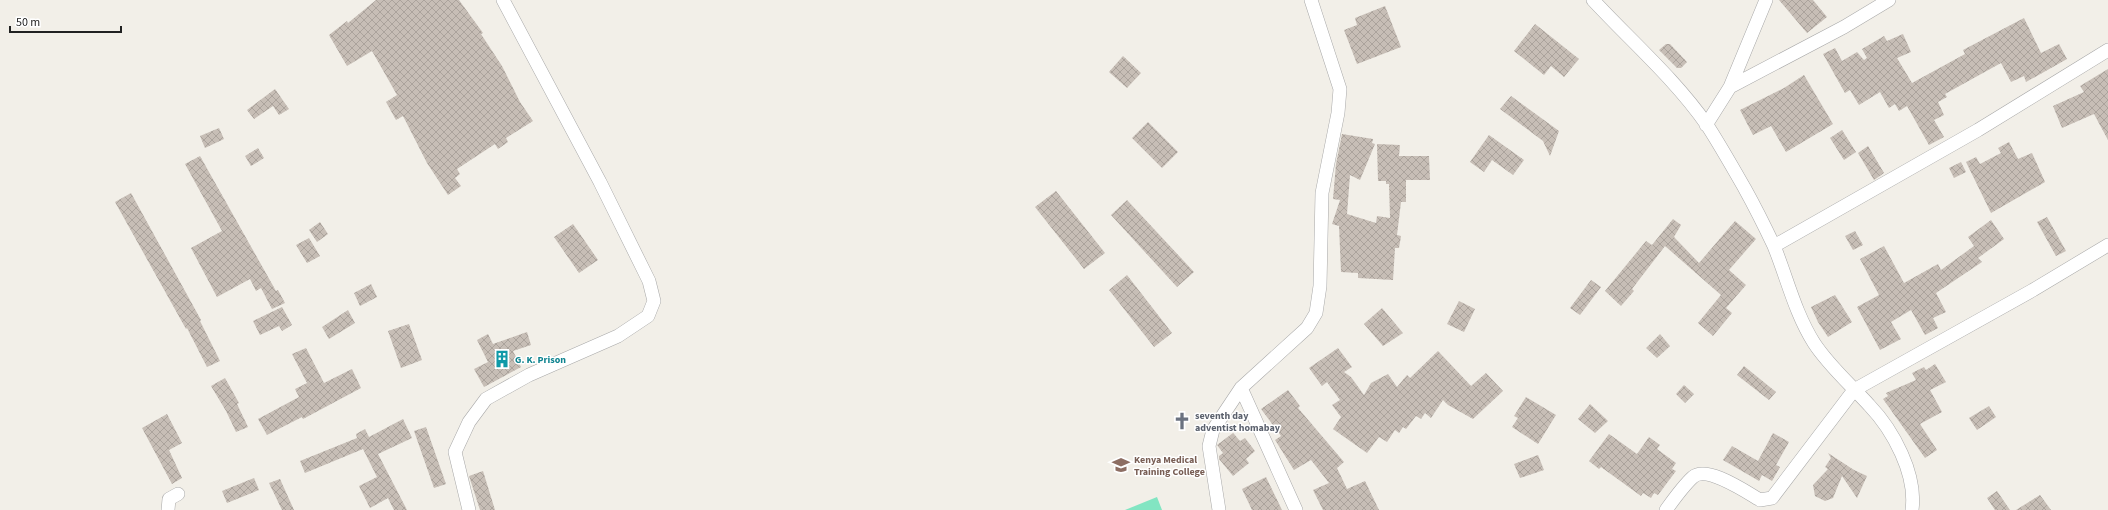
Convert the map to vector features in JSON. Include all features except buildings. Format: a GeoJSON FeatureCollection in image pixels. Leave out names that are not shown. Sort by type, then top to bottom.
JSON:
{"type":"FeatureCollection","features":[{"type":"Feature","properties":{"kind":"street"},"geometry":{"type":"LineString","coordinates":[[469,510],[455,452],[469,422],[486,399],[529,375],[618,336],[648,316],[654,301],[649,281],[604,190],[502,0]]}},
{"type":"Feature","properties":{"kind":"street"},"geometry":{"type":"LineString","coordinates":[[1219,510],[1209,446],[1213,430],[1241,388],[1308,328],[1316,313],[1320,286],[1322,193],[1338,113],[1340,89],[1312,0]]}},
{"type":"Feature","properties":{"kind":"street"},"geometry":{"type":"LineString","coordinates":[[1593,0],[1669,81],[1706,125],[1745,189],[1774,246],[1790,293],[1813,342],[1832,367],[1870,406],[1895,441],[1909,473],[1913,500],[1912,510]]}},
{"type":"Feature","properties":{"kind":"street"},"geometry":{"type":"LineString","coordinates":[[1706,125],[1730,87],[1766,0]]}},
{"type":"Feature","properties":{"kind":"street"},"geometry":{"type":"LineString","coordinates":[[1730,87],[1844,27],[1889,0]]}},
{"type":"Feature","properties":{"kind":"street"},"geometry":{"type":"LineString","coordinates":[[1774,246],[1978,130],[2108,50]]}},
{"type":"Feature","properties":{"kind":"street"},"geometry":{"type":"LineString","coordinates":[[1666,510],[1694,476],[1706,473],[1732,484],[1760,500],[1772,498],[1854,390],[2033,290],[2108,245]]}},
{"type":"Feature","properties":{"kind":"street"},"geometry":{"type":"LineString","coordinates":[[1241,388],[1296,510]]}},
{"type":"Feature","properties":{"kind":"street"},"geometry":{"type":"LineString","coordinates":[[168,510],[169,499],[178,494]]}},
{"type":"Feature","properties":{"kind":"green space"},"geometry":{"type":"Polygon","coordinates":[[[1157,497],[1162,510],[1125,510],[1157,497]]]}},
{"type":"Feature","properties":{"kind":"place","name":"G. K. Prison"},"geometry":{"type":"Point","coordinates":[502,359]}},
{"type":"Feature","properties":{"kind":"place","name":"seventh day adventist homabay"},"geometry":{"type":"Point","coordinates":[1182,421]}},
{"type":"Feature","properties":{"kind":"place","name":"Kenya Medical Training College"},"geometry":{"type":"Point","coordinates":[1121,465]}}]}
